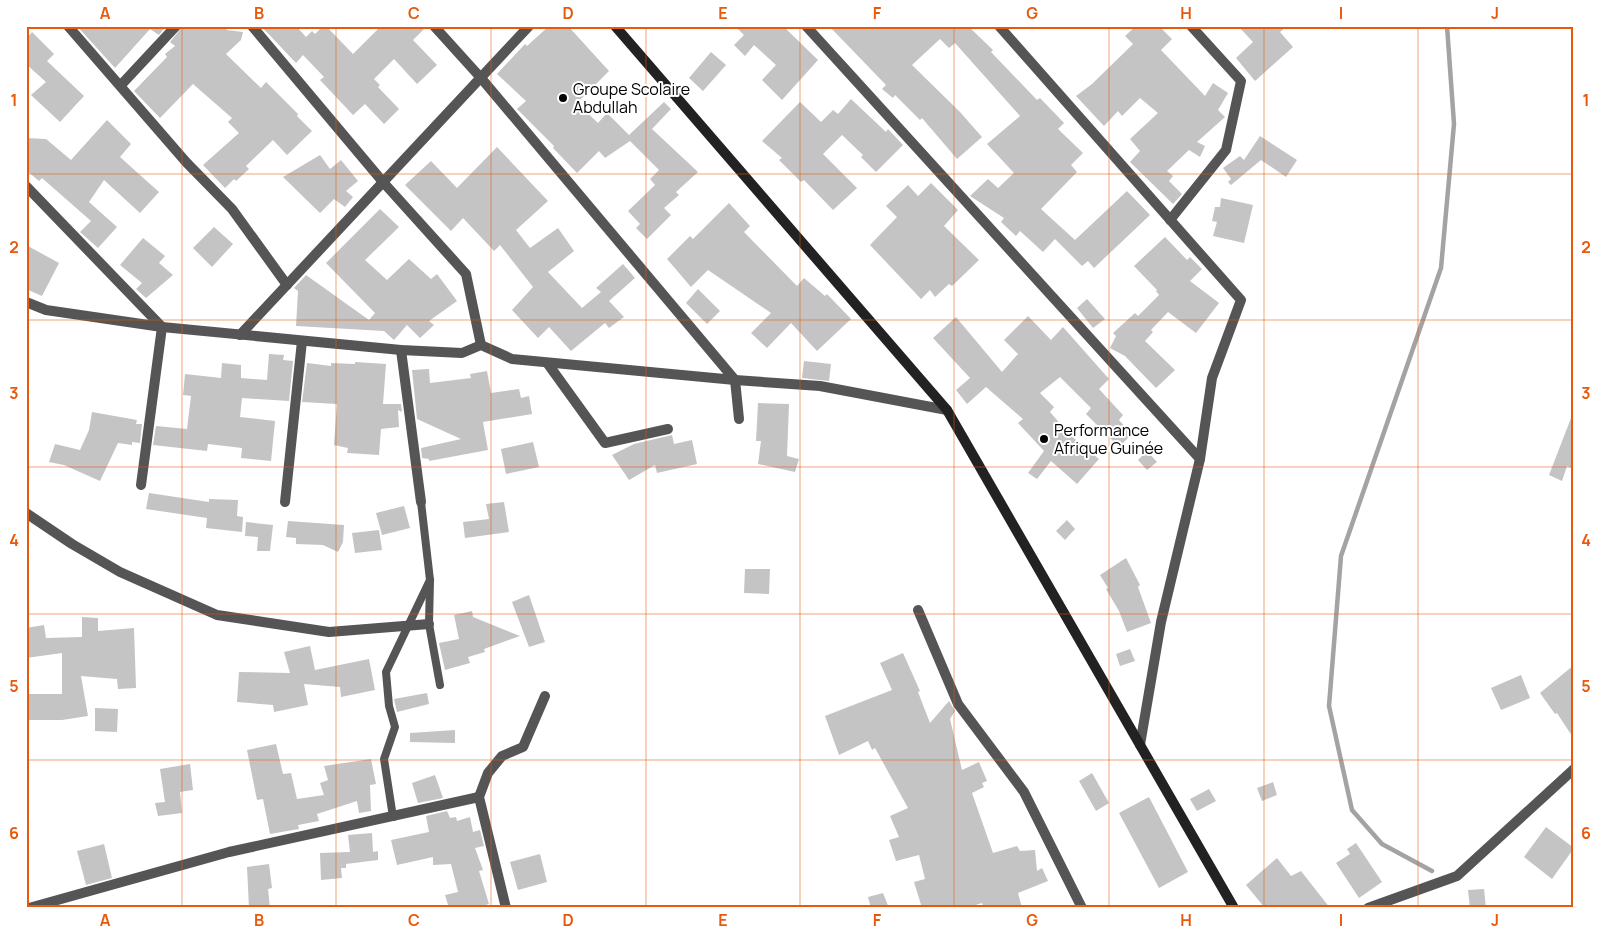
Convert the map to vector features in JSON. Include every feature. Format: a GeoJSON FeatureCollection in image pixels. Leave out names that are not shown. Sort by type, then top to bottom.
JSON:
{"type":"FeatureCollection","features":[{"type":"Feature","properties":{"kind":"main road"},"geometry":{"type":"LineString","coordinates":[[615,26],[947,410],[1234,908]]}},
{"type":"Feature","properties":{"kind":"street"},"geometry":{"type":"LineString","coordinates":[[68,26],[186,162],[232,209],[287,285]]}},
{"type":"Feature","properties":{"kind":"street"},"geometry":{"type":"LineString","coordinates":[[121,85],[176,26]]}},
{"type":"Feature","properties":{"kind":"street"},"geometry":{"type":"LineString","coordinates":[[252,26],[383,182],[466,274],[481,345]]}},
{"type":"Feature","properties":{"kind":"street"},"geometry":{"type":"LineString","coordinates":[[434,26],[481,78],[735,380],[739,419]]}},
{"type":"Feature","properties":{"kind":"street"},"geometry":{"type":"LineString","coordinates":[[240,335],[530,26]]}},
{"type":"Feature","properties":{"kind":"street"},"geometry":{"type":"LineString","coordinates":[[806,26],[1200,459]]}},
{"type":"Feature","properties":{"kind":"street"},"geometry":{"type":"LineString","coordinates":[[999,26],[1241,300],[1212,378],[1200,459],[1161,622],[1140,745]]}},
{"type":"Feature","properties":{"kind":"street"},"geometry":{"type":"LineString","coordinates":[[1170,220],[1226,150],[1241,81],[1191,26]]}},
{"type":"Feature","properties":{"kind":"street"},"geometry":{"type":"LineString","coordinates":[[26,186],[162,327]]}},
{"type":"Feature","properties":{"kind":"street"},"geometry":{"type":"LineString","coordinates":[[26,302],[46,310],[162,327],[240,335],[401,350],[462,353],[481,345],[512,359],[548,364],[820,386],[947,410]]}},
{"type":"Feature","properties":{"kind":"street"},"geometry":{"type":"LineString","coordinates":[[141,485],[162,327]]}},
{"type":"Feature","properties":{"kind":"street"},"geometry":{"type":"LineString","coordinates":[[285,502],[302,340]]}},
{"type":"Feature","properties":{"kind":"street"},"geometry":{"type":"LineString","coordinates":[[401,350],[421,502]]}},
{"type":"Feature","properties":{"kind":"street"},"geometry":{"type":"LineString","coordinates":[[548,364],[605,443],[668,429]]}},
{"type":"Feature","properties":{"kind":"street"},"geometry":{"type":"LineString","coordinates":[[26,513],[72,544],[120,572],[217,616],[329,632],[429,624]]}},
{"type":"Feature","properties":{"kind":"street"},"geometry":{"type":"LineString","coordinates":[[918,610],[958,704],[1024,792],[1082,908]]}},
{"type":"Feature","properties":{"kind":"street"},"geometry":{"type":"LineString","coordinates":[[506,908],[479,797],[488,772],[502,756],[523,746],[546,696]]}},
{"type":"Feature","properties":{"kind":"street"},"geometry":{"type":"LineString","coordinates":[[1368,908],[1457,876],[1574,769]]}},
{"type":"Feature","properties":{"kind":"street"},"geometry":{"type":"LineString","coordinates":[[29,908],[229,852],[479,797]]}},
{"type":"Feature","properties":{"kind":"lane"},"geometry":{"type":"LineString","coordinates":[[421,502],[430,580],[429,624],[440,685]]}},
{"type":"Feature","properties":{"kind":"lane"},"geometry":{"type":"LineString","coordinates":[[393,817],[384,759],[395,727],[389,706],[386,672],[406,626],[430,580]]}},
{"type":"Feature","properties":{"kind":"building"},"geometry":{"type":"Polygon","coordinates":[[[77,26],[166,26],[159,35],[150,29],[115,68],[77,26]]]}},
{"type":"Feature","properties":{"kind":"building"},"geometry":{"type":"Polygon","coordinates":[[[183,26],[223,26],[227,30],[243,32],[241,40],[226,54],[261,88],[266,82],[312,131],[287,155],[273,140],[246,166],[249,169],[225,188],[203,165],[239,133],[228,122],[232,118],[193,84],[160,118],[134,91],[167,57],[165,54],[175,46],[170,42],[183,26]]]}},
{"type":"Feature","properties":{"kind":"building"},"geometry":{"type":"Polygon","coordinates":[[[261,26],[296,26],[306,37],[312,31],[315,34],[323,26],[326,26],[353,54],[381,26],[427,26],[413,40],[437,65],[417,84],[394,59],[374,79],[380,85],[378,87],[399,109],[384,124],[365,104],[353,115],[320,80],[324,77],[303,55],[296,63],[261,26]]]}},
{"type":"Feature","properties":{"kind":"building"},"geometry":{"type":"Polygon","coordinates":[[[549,26],[568,26],[609,71],[577,103],[598,123],[607,113],[629,135],[664,102],[671,109],[652,129],[698,172],[676,192],[679,195],[664,208],[671,215],[647,239],[636,228],[640,224],[628,211],[655,185],[650,179],[659,170],[630,141],[605,158],[599,151],[577,173],[553,148],[554,146],[517,109],[526,101],[497,74],[525,44],[527,46],[549,26]]]}},
{"type":"Feature","properties":{"kind":"building"},"geometry":{"type":"Polygon","coordinates":[[[735,26],[783,26],[818,60],[782,100],[762,80],[776,65],[754,45],[745,56],[734,45],[744,35],[735,26]]]}},
{"type":"Feature","properties":{"kind":"building"},"geometry":{"type":"Polygon","coordinates":[[[829,26],[968,26],[993,50],[991,52],[1037,100],[1040,98],[1064,123],[1058,129],[1083,153],[1071,165],[1077,172],[1041,209],[1075,240],[1127,191],[1150,215],[1094,268],[1088,261],[1082,266],[1055,239],[1043,252],[1020,231],[1016,236],[1001,222],[1004,218],[970,196],[988,179],[998,188],[1014,173],[987,144],[1020,116],[955,43],[949,48],[940,39],[912,65],[960,112],[982,137],[957,159],[922,118],[920,120],[895,95],[893,98],[882,89],[886,85],[829,26]]]}},
{"type":"Feature","properties":{"kind":"building"},"geometry":{"type":"Polygon","coordinates":[[[1136,26],[1159,26],[1172,39],[1161,50],[1205,96],[1213,83],[1228,93],[1218,110],[1225,117],[1197,142],[1205,146],[1200,157],[1189,150],[1167,171],[1173,176],[1169,181],[1182,194],[1173,204],[1130,162],[1140,151],[1130,139],[1158,113],[1140,98],[1122,116],[1118,111],[1104,126],[1076,96],[1092,84],[1133,44],[1125,36],[1136,26]]]}},
{"type":"Feature","properties":{"kind":"building"},"geometry":{"type":"Polygon","coordinates":[[[1238,26],[1287,26],[1280,32],[1293,47],[1255,81],[1236,58],[1253,42],[1238,26]]]}},
{"type":"Feature","properties":{"kind":"building"},"geometry":{"type":"Polygon","coordinates":[[[32,32],[54,54],[47,61],[84,96],[60,122],[31,95],[46,82],[26,64],[26,39],[32,32]]]}},
{"type":"Feature","properties":{"kind":"building"},"geometry":{"type":"Polygon","coordinates":[[[711,52],[726,65],[703,91],[689,78],[711,52]]]}},
{"type":"Feature","properties":{"kind":"building"},"geometry":{"type":"Polygon","coordinates":[[[851,99],[886,132],[888,129],[903,145],[876,172],[861,157],[863,155],[842,135],[823,154],[857,188],[833,210],[804,180],[801,182],[779,160],[782,158],[762,141],[800,102],[821,122],[833,110],[838,114],[851,99]]]}},
{"type":"Feature","properties":{"kind":"building"},"geometry":{"type":"Polygon","coordinates":[[[107,120],[131,144],[120,157],[159,192],[140,213],[104,180],[89,202],[117,227],[98,248],[80,232],[91,221],[42,178],[39,181],[26,170],[26,138],[46,139],[71,160],[107,120]]]}},
{"type":"Feature","properties":{"kind":"building"},"geometry":{"type":"Polygon","coordinates":[[[1260,136],[1297,160],[1286,177],[1261,160],[1231,185],[1228,182],[1231,179],[1223,168],[1240,156],[1244,160],[1260,136]]]}},
{"type":"Feature","properties":{"kind":"building"},"geometry":{"type":"Polygon","coordinates":[[[497,147],[548,201],[516,230],[530,248],[558,228],[574,251],[548,272],[582,308],[601,292],[596,288],[623,264],[635,278],[609,301],[624,317],[609,328],[605,323],[571,351],[549,327],[538,338],[512,310],[533,287],[500,245],[494,251],[463,218],[451,231],[405,185],[431,161],[457,188],[497,147]]]}},
{"type":"Feature","properties":{"kind":"building"},"geometry":{"type":"Polygon","coordinates":[[[320,155],[330,169],[341,160],[358,181],[346,191],[353,197],[345,207],[334,199],[320,213],[283,177],[320,155]]]}},
{"type":"Feature","properties":{"kind":"building"},"geometry":{"type":"Polygon","coordinates":[[[931,183],[958,210],[944,226],[979,260],[952,286],[949,284],[935,297],[930,290],[921,299],[870,245],[897,217],[886,206],[908,185],[918,196],[931,183]]]}},
{"type":"Feature","properties":{"kind":"building"},"geometry":{"type":"Polygon","coordinates":[[[1221,198],[1253,205],[1244,243],[1213,236],[1217,222],[1212,221],[1215,207],[1220,207],[1221,198]]]}},
{"type":"Feature","properties":{"kind":"building"},"geometry":{"type":"Polygon","coordinates":[[[729,203],[750,226],[744,232],[797,286],[804,278],[825,296],[827,294],[851,319],[817,351],[791,323],[767,348],[751,333],[771,313],[708,270],[691,287],[667,259],[690,236],[693,239],[729,203]]]}},
{"type":"Feature","properties":{"kind":"building"},"geometry":{"type":"Polygon","coordinates":[[[380,209],[399,227],[365,260],[387,280],[409,259],[431,279],[437,274],[457,301],[429,321],[434,325],[420,338],[407,325],[394,340],[384,331],[296,326],[298,291],[294,288],[306,275],[369,320],[375,313],[326,263],[380,209]]]}},
{"type":"Feature","properties":{"kind":"building"},"geometry":{"type":"Polygon","coordinates":[[[214,227],[233,244],[212,267],[193,248],[214,227]]]}},
{"type":"Feature","properties":{"kind":"building"},"geometry":{"type":"Polygon","coordinates":[[[1165,237],[1187,260],[1190,257],[1202,269],[1190,281],[1219,303],[1196,333],[1168,312],[1151,330],[1153,332],[1145,341],[1175,370],[1156,388],[1125,356],[1110,348],[1116,336],[1113,333],[1135,313],[1138,316],[1159,295],[1157,290],[1134,266],[1165,237]]]}},
{"type":"Feature","properties":{"kind":"building"},"geometry":{"type":"Polygon","coordinates":[[[143,238],[165,256],[159,263],[173,275],[146,298],[136,289],[142,283],[120,265],[143,238]]]}},
{"type":"Feature","properties":{"kind":"building"},"geometry":{"type":"Polygon","coordinates":[[[26,245],[59,263],[42,296],[26,289],[26,245]]]}},
{"type":"Feature","properties":{"kind":"building"},"geometry":{"type":"Polygon","coordinates":[[[698,289],[720,311],[707,324],[686,303],[698,289]]]}},
{"type":"Feature","properties":{"kind":"building"},"geometry":{"type":"Polygon","coordinates":[[[1087,299],[1105,319],[1093,328],[1077,308],[1087,299]]]}},
{"type":"Feature","properties":{"kind":"building"},"geometry":{"type":"Polygon","coordinates":[[[1028,316],[1051,340],[1063,327],[1109,379],[1099,389],[1123,415],[1119,420],[1132,434],[1119,447],[1086,414],[1091,408],[1060,377],[1040,393],[1054,407],[1050,412],[1069,434],[1099,459],[1077,484],[1051,461],[1037,479],[1028,473],[1044,451],[1018,423],[1023,419],[986,387],[967,404],[956,390],[970,378],[933,338],[956,317],[1002,372],[1018,354],[1004,340],[1028,316]]]}},
{"type":"Feature","properties":{"kind":"building"},"geometry":{"type":"Polygon","coordinates":[[[269,354],[284,355],[283,360],[293,361],[289,401],[242,398],[240,417],[275,421],[271,461],[241,458],[242,448],[208,444],[207,451],[153,445],[156,426],[187,429],[191,396],[183,395],[185,374],[221,378],[222,363],[241,365],[241,378],[267,380],[269,354]]]}},
{"type":"Feature","properties":{"kind":"building"},"geometry":{"type":"Polygon","coordinates":[[[804,361],[831,364],[829,381],[802,378],[804,361]]]}},
{"type":"Feature","properties":{"kind":"building"},"geometry":{"type":"Polygon","coordinates":[[[355,362],[386,364],[383,404],[401,404],[402,412],[398,410],[399,427],[381,429],[379,455],[347,453],[348,448],[334,445],[337,404],[302,402],[307,363],[331,366],[331,363],[355,364],[355,362]]]}},
{"type":"Feature","properties":{"kind":"building"},"geometry":{"type":"Polygon","coordinates":[[[429,369],[430,383],[471,378],[470,374],[487,371],[491,393],[519,389],[521,398],[529,396],[532,414],[483,422],[488,450],[429,461],[429,459],[422,458],[421,448],[461,439],[417,419],[412,370],[429,369]]]}},
{"type":"Feature","properties":{"kind":"building"},"geometry":{"type":"Polygon","coordinates":[[[758,403],[789,404],[787,456],[799,459],[795,472],[758,464],[761,441],[756,441],[758,403]]]}},
{"type":"Feature","properties":{"kind":"building"},"geometry":{"type":"Polygon","coordinates":[[[92,412],[137,420],[136,424],[142,424],[140,443],[132,442],[132,445],[118,443],[100,481],[64,465],[49,462],[55,444],[80,450],[89,430],[92,412]]]}},
{"type":"Feature","properties":{"kind":"building"},"geometry":{"type":"Polygon","coordinates":[[[1573,413],[1574,469],[1567,466],[1562,481],[1549,475],[1573,413]]]}},
{"type":"Feature","properties":{"kind":"building"},"geometry":{"type":"Polygon","coordinates":[[[672,435],[674,444],[692,440],[697,464],[657,473],[655,465],[629,480],[612,455],[634,444],[672,435]]]}},
{"type":"Feature","properties":{"kind":"building"},"geometry":{"type":"Polygon","coordinates":[[[533,442],[539,467],[506,474],[501,449],[533,442]]]}},
{"type":"Feature","properties":{"kind":"building"},"geometry":{"type":"Polygon","coordinates":[[[1147,451],[1157,462],[1147,470],[1138,460],[1147,451]]]}},
{"type":"Feature","properties":{"kind":"building"},"geometry":{"type":"Polygon","coordinates":[[[149,493],[209,502],[209,499],[238,500],[237,516],[243,517],[242,532],[206,528],[207,518],[146,509],[149,493]]]}},
{"type":"Feature","properties":{"kind":"building"},"geometry":{"type":"Polygon","coordinates":[[[504,502],[509,532],[465,538],[463,522],[489,519],[486,504],[504,502]]]}},
{"type":"Feature","properties":{"kind":"building"},"geometry":{"type":"Polygon","coordinates":[[[404,506],[410,528],[382,535],[376,513],[404,506]]]}},
{"type":"Feature","properties":{"kind":"building"},"geometry":{"type":"Polygon","coordinates":[[[1067,520],[1075,529],[1065,540],[1056,531],[1067,520]]]}},
{"type":"Feature","properties":{"kind":"building"},"geometry":{"type":"Polygon","coordinates":[[[288,521],[344,525],[343,542],[338,552],[323,545],[296,544],[296,538],[286,537],[288,521]]]}},
{"type":"Feature","properties":{"kind":"building"},"geometry":{"type":"Polygon","coordinates":[[[246,522],[273,525],[270,551],[257,551],[258,537],[245,536],[246,522]]]}},
{"type":"Feature","properties":{"kind":"building"},"geometry":{"type":"Polygon","coordinates":[[[379,530],[382,550],[355,553],[352,533],[379,530]]]}},
{"type":"Feature","properties":{"kind":"building"},"geometry":{"type":"Polygon","coordinates":[[[1126,558],[1140,585],[1138,587],[1151,623],[1127,632],[1119,611],[1100,575],[1126,558]]]}},
{"type":"Feature","properties":{"kind":"building"},"geometry":{"type":"Polygon","coordinates":[[[745,569],[770,569],[769,594],[744,593],[745,569]]]}},
{"type":"Feature","properties":{"kind":"building"},"geometry":{"type":"Polygon","coordinates":[[[529,595],[545,642],[529,647],[512,602],[529,595]]]}},
{"type":"Feature","properties":{"kind":"building"},"geometry":{"type":"Polygon","coordinates":[[[472,611],[473,617],[520,636],[484,649],[485,652],[468,657],[470,663],[445,670],[439,643],[459,639],[454,615],[472,611]]]}},
{"type":"Feature","properties":{"kind":"building"},"geometry":{"type":"Polygon","coordinates":[[[82,617],[98,618],[98,631],[134,628],[136,688],[118,689],[117,679],[81,676],[88,716],[62,720],[28,720],[28,694],[62,694],[62,653],[26,658],[26,628],[44,625],[46,638],[82,637],[82,617]]]}},
{"type":"Feature","properties":{"kind":"building"},"geometry":{"type":"Polygon","coordinates":[[[310,646],[315,670],[369,659],[375,690],[341,697],[340,687],[304,684],[308,705],[274,712],[273,705],[237,702],[239,672],[290,673],[284,652],[310,646]]]}},
{"type":"Feature","properties":{"kind":"building"},"geometry":{"type":"Polygon","coordinates":[[[1130,649],[1135,661],[1120,666],[1116,654],[1130,649]]]}},
{"type":"Feature","properties":{"kind":"building"},"geometry":{"type":"Polygon","coordinates":[[[903,653],[920,691],[918,692],[930,723],[949,701],[955,711],[950,719],[962,770],[979,762],[987,781],[982,783],[984,787],[972,793],[993,853],[1017,846],[1020,851],[1035,850],[1037,871],[1042,868],[1048,881],[1018,893],[1022,908],[984,908],[982,903],[966,908],[922,908],[914,882],[925,879],[919,855],[896,861],[889,840],[899,837],[890,816],[908,808],[875,748],[872,750],[868,741],[839,755],[825,716],[892,690],[880,663],[903,653]]]}},
{"type":"Feature","properties":{"kind":"building"},"geometry":{"type":"Polygon","coordinates":[[[1574,665],[1574,739],[1557,713],[1555,714],[1540,693],[1574,665]]]}},
{"type":"Feature","properties":{"kind":"building"},"geometry":{"type":"Polygon","coordinates":[[[1521,675],[1530,698],[1501,710],[1491,688],[1521,675]]]}},
{"type":"Feature","properties":{"kind":"building"},"geometry":{"type":"Polygon","coordinates":[[[427,693],[429,704],[397,712],[394,699],[427,693]]]}},
{"type":"Feature","properties":{"kind":"building"},"geometry":{"type":"Polygon","coordinates":[[[95,708],[118,709],[117,732],[95,731],[95,708]]]}},
{"type":"Feature","properties":{"kind":"building"},"geometry":{"type":"Polygon","coordinates":[[[455,730],[455,743],[410,742],[410,733],[455,730]]]}},
{"type":"Feature","properties":{"kind":"building"},"geometry":{"type":"Polygon","coordinates":[[[276,744],[283,774],[291,773],[297,799],[324,795],[320,783],[328,780],[324,766],[371,759],[376,784],[370,785],[371,811],[359,813],[357,801],[317,814],[319,821],[298,825],[299,829],[270,834],[263,799],[257,800],[247,750],[276,744]]]}},
{"type":"Feature","properties":{"kind":"building"},"geometry":{"type":"Polygon","coordinates":[[[190,764],[193,790],[180,792],[182,813],[158,816],[155,803],[165,802],[160,769],[190,764]]]}},
{"type":"Feature","properties":{"kind":"building"},"geometry":{"type":"Polygon","coordinates":[[[1092,773],[1109,803],[1096,811],[1079,781],[1092,773]]]}},
{"type":"Feature","properties":{"kind":"building"},"geometry":{"type":"Polygon","coordinates":[[[435,775],[443,798],[418,803],[412,783],[435,775]]]}},
{"type":"Feature","properties":{"kind":"building"},"geometry":{"type":"Polygon","coordinates":[[[1273,782],[1277,795],[1262,801],[1257,788],[1273,782]]]}},
{"type":"Feature","properties":{"kind":"building"},"geometry":{"type":"Polygon","coordinates":[[[1209,789],[1216,801],[1197,811],[1190,799],[1209,789]]]}},
{"type":"Feature","properties":{"kind":"building"},"geometry":{"type":"Polygon","coordinates":[[[1149,797],[1188,872],[1159,888],[1119,813],[1149,797]]]}},
{"type":"Feature","properties":{"kind":"building"},"geometry":{"type":"Polygon","coordinates":[[[447,811],[450,818],[456,817],[457,821],[470,817],[473,832],[480,830],[484,846],[475,848],[483,870],[479,871],[489,904],[475,908],[449,908],[445,895],[458,892],[451,864],[433,865],[433,857],[397,865],[391,840],[429,832],[426,816],[447,811]]]}},
{"type":"Feature","properties":{"kind":"building"},"geometry":{"type":"Polygon","coordinates":[[[1546,827],[1574,848],[1552,879],[1524,857],[1546,827]]]}},
{"type":"Feature","properties":{"kind":"building"},"geometry":{"type":"Polygon","coordinates":[[[372,833],[373,852],[378,851],[378,860],[346,864],[346,868],[341,868],[342,878],[321,880],[320,853],[350,852],[348,835],[372,833]]]}},
{"type":"Feature","properties":{"kind":"building"},"geometry":{"type":"Polygon","coordinates":[[[1356,843],[1382,882],[1359,898],[1336,863],[1350,854],[1347,849],[1356,843]]]}},
{"type":"Feature","properties":{"kind":"building"},"geometry":{"type":"Polygon","coordinates":[[[104,844],[112,878],[86,885],[77,851],[104,844]]]}},
{"type":"Feature","properties":{"kind":"building"},"geometry":{"type":"Polygon","coordinates":[[[540,854],[547,882],[518,890],[510,862],[540,854]]]}},
{"type":"Feature","properties":{"kind":"building"},"geometry":{"type":"Polygon","coordinates":[[[1277,858],[1291,876],[1301,871],[1330,908],[1265,908],[1246,885],[1277,858]]]}},
{"type":"Feature","properties":{"kind":"building"},"geometry":{"type":"Polygon","coordinates":[[[269,864],[272,888],[268,889],[270,908],[249,908],[247,867],[269,864]]]}},
{"type":"Feature","properties":{"kind":"building"},"geometry":{"type":"Polygon","coordinates":[[[1484,889],[1486,908],[1470,908],[1468,890],[1484,889]]]}},
{"type":"Feature","properties":{"kind":"building"},"geometry":{"type":"Polygon","coordinates":[[[883,893],[889,908],[871,908],[868,897],[883,893]]]}},
{"type":"Feature","properties":{"kind":"waterway"},"geometry":{"type":"LineString","coordinates":[[1432,871],[1382,844],[1352,810],[1329,706],[1341,556],[1441,268],[1454,124],[1447,26]]}},
{"type":"Feature","properties":{"kind":"place","name":"Groupe Scolaire Abdullah"},"geometry":{"type":"Point","coordinates":[563,98]}},
{"type":"Feature","properties":{"kind":"place","name":"Performance Afrique Guinée"},"geometry":{"type":"Point","coordinates":[1044,439]}}]}
